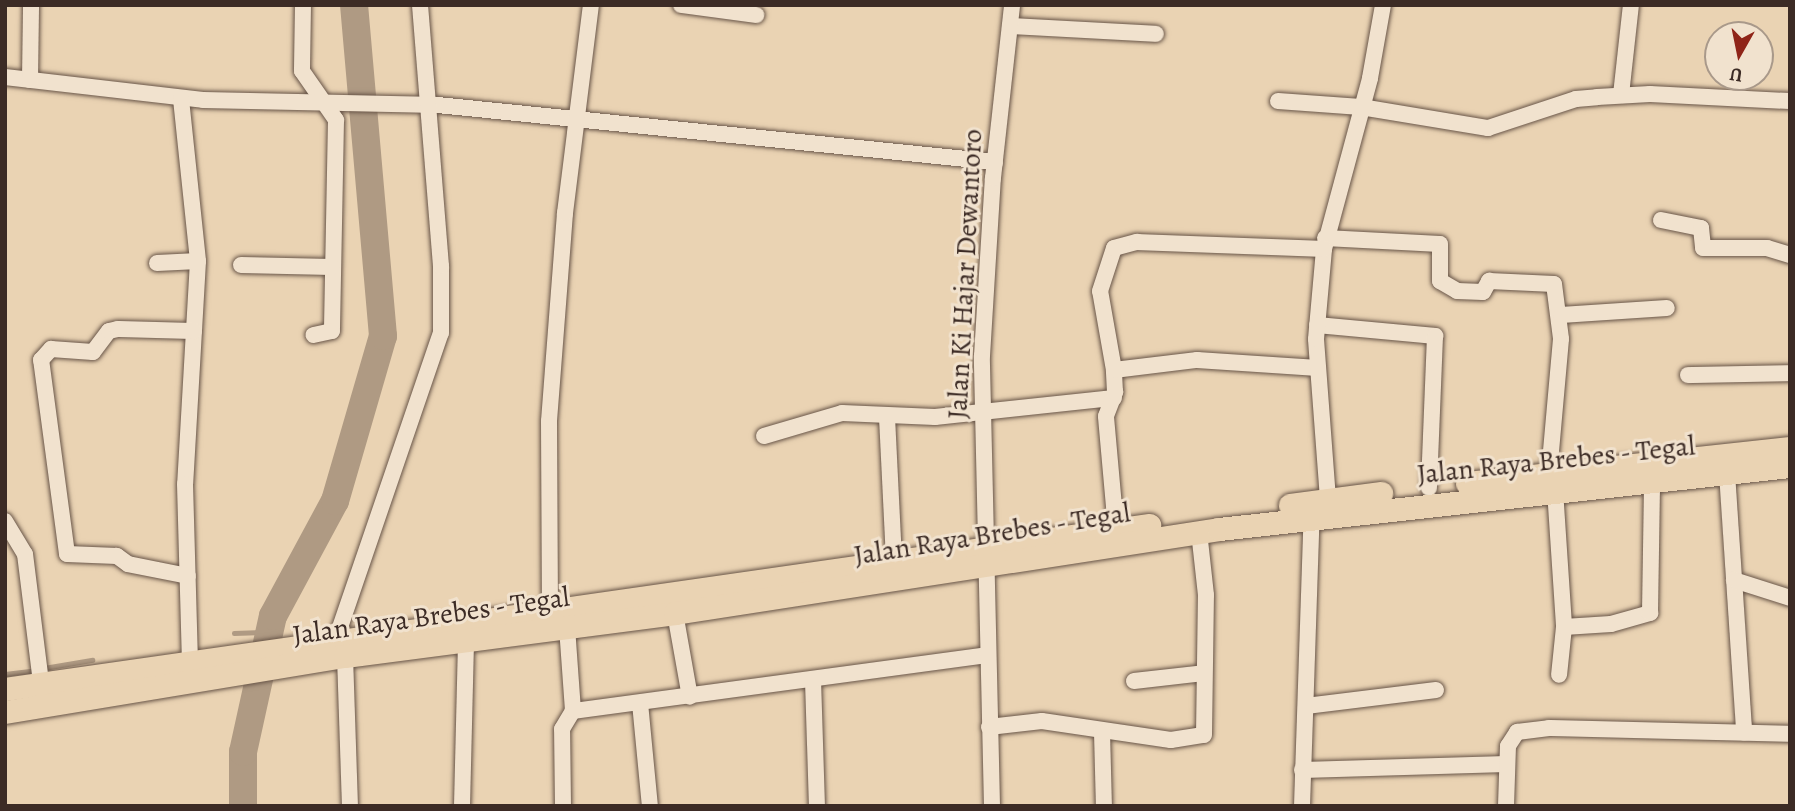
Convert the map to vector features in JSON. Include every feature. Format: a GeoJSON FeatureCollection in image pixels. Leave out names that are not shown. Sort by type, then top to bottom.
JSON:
{"type":"FeatureCollection","features":[{"type":"Feature","properties":{"kind":"highway","name":"Jalan Raya Brebes - Tegal"},"geometry":{"type":"LineString","coordinates":[[5,688],[40,679],[218,657],[291,655],[558,620],[675,613],[1116,529],[1552,481],[1790,448]]}},
{"type":"Feature","properties":{"kind":"highway","name":"Jalan Raya Brebes - Tegal"},"geometry":{"type":"LineString","coordinates":[[340,648],[466,641],[558,620],[894,560],[988,555],[1199,532],[1317,506],[1429,488],[1552,481],[1652,481],[1790,466]]}},
{"type":"Feature","properties":{"kind":"highway","name":"Jalan Raya Brebes - Tegal"},"geometry":{"type":"LineString","coordinates":[[5,712],[206,681],[291,655]]}},
{"type":"Feature","properties":{"kind":"street"},"geometry":{"type":"LineString","coordinates":[[30,80],[32,5]]}},
{"type":"Feature","properties":{"kind":"street"},"geometry":{"type":"LineString","coordinates":[[303,5],[302,71],[322,104],[336,120],[332,331],[313,335]]}},
{"type":"Feature","properties":{"kind":"street"},"geometry":{"type":"LineString","coordinates":[[350,806],[340,648],[441,333],[441,266],[419,104],[420,5]]}},
{"type":"Feature","properties":{"kind":"street"},"geometry":{"type":"LineString","coordinates":[[563,806],[562,729],[573,711],[558,620],[549,421],[575,121],[591,5]]}},
{"type":"Feature","properties":{"kind":"street"},"geometry":{"type":"LineString","coordinates":[[681,5],[756,15]]}},
{"type":"Feature","properties":{"kind":"street","name":"Jalan Ki Hajar Dewantoro"},"geometry":{"type":"LineString","coordinates":[[992,806],[986,655],[988,555],[983,414],[985,279],[1012,5]]}},
{"type":"Feature","properties":{"kind":"street"},"geometry":{"type":"LineString","coordinates":[[1302,806],[1317,506],[1317,325],[1324,244],[1361,107],[1383,5]]}},
{"type":"Feature","properties":{"kind":"street"},"geometry":{"type":"LineString","coordinates":[[1621,95],[1631,5]]}},
{"type":"Feature","properties":{"kind":"street"},"geometry":{"type":"LineString","coordinates":[[1010,26],[1156,34]]}},
{"type":"Feature","properties":{"kind":"street"},"geometry":{"type":"LineString","coordinates":[[5,77],[181,99],[419,104],[995,162]]}},
{"type":"Feature","properties":{"kind":"street"},"geometry":{"type":"LineString","coordinates":[[1278,101],[1361,107],[1488,128],[1577,99],[1621,95],[1790,101]]}},
{"type":"Feature","properties":{"kind":"street"},"geometry":{"type":"LineString","coordinates":[[181,99],[198,261],[185,484],[190,661]]}},
{"type":"Feature","properties":{"kind":"street"},"geometry":{"type":"LineString","coordinates":[[1661,220],[1701,228],[1703,248],[1767,248],[1790,255]]}},
{"type":"Feature","properties":{"kind":"street"},"geometry":{"type":"LineString","coordinates":[[1116,529],[1106,416],[1114,398],[1114,370],[1100,291],[1117,245],[1440,244],[1440,281],[1448,289],[1480,293],[1489,281],[1550,283],[1561,315],[1552,481],[1564,627],[1559,675]]}},
{"type":"Feature","properties":{"kind":"street"},"geometry":{"type":"LineString","coordinates":[[156,263],[198,261]]}},
{"type":"Feature","properties":{"kind":"street"},"geometry":{"type":"LineString","coordinates":[[241,265],[332,267]]}},
{"type":"Feature","properties":{"kind":"street"},"geometry":{"type":"LineString","coordinates":[[1561,315],[1667,308]]}},
{"type":"Feature","properties":{"kind":"street"},"geometry":{"type":"LineString","coordinates":[[1317,325],[1435,337],[1429,488]]}},
{"type":"Feature","properties":{"kind":"street"},"geometry":{"type":"LineString","coordinates":[[188,576],[128,565],[114,555],[67,554],[41,360],[51,349],[93,352],[109,331],[118,328],[194,331]]}},
{"type":"Feature","properties":{"kind":"street"},"geometry":{"type":"LineString","coordinates":[[1114,370],[1197,360],[1318,368]]}},
{"type":"Feature","properties":{"kind":"street"},"geometry":{"type":"LineString","coordinates":[[1688,375],[1790,373]]}},
{"type":"Feature","properties":{"kind":"street"},"geometry":{"type":"LineString","coordinates":[[764,436],[842,413],[887,417],[983,414],[1114,398]]}},
{"type":"Feature","properties":{"kind":"street"},"geometry":{"type":"LineString","coordinates":[[887,417],[894,560]]}},
{"type":"Feature","properties":{"kind":"street"},"geometry":{"type":"LineString","coordinates":[[1727,472],[1744,732]]}},
{"type":"Feature","properties":{"kind":"street"},"geometry":{"type":"LineString","coordinates":[[1564,627],[1611,624],[1650,613],[1652,481]]}},
{"type":"Feature","properties":{"kind":"street"},"geometry":{"type":"LineString","coordinates":[[5,521],[23,546],[40,679]]}},
{"type":"Feature","properties":{"kind":"street"},"geometry":{"type":"LineString","coordinates":[[989,726],[1042,721],[1102,732],[1171,740],[1204,735],[1206,595],[1199,532]]}},
{"type":"Feature","properties":{"kind":"street"},"geometry":{"type":"LineString","coordinates":[[1734,580],[1790,598]]}},
{"type":"Feature","properties":{"kind":"street"},"geometry":{"type":"LineString","coordinates":[[675,613],[690,697]]}},
{"type":"Feature","properties":{"kind":"street"},"geometry":{"type":"LineString","coordinates":[[462,806],[466,641]]}},
{"type":"Feature","properties":{"kind":"street"},"geometry":{"type":"LineString","coordinates":[[573,711],[986,655]]}},
{"type":"Feature","properties":{"kind":"street"},"geometry":{"type":"LineString","coordinates":[[1134,681],[1204,673]]}},
{"type":"Feature","properties":{"kind":"street"},"geometry":{"type":"LineString","coordinates":[[813,680],[817,806]]}},
{"type":"Feature","properties":{"kind":"street"},"geometry":{"type":"LineString","coordinates":[[1306,706],[1436,690]]}},
{"type":"Feature","properties":{"kind":"street"},"geometry":{"type":"LineString","coordinates":[[639,703],[650,806]]}},
{"type":"Feature","properties":{"kind":"street"},"geometry":{"type":"LineString","coordinates":[[1506,806],[1507,764],[1512,736],[1530,729],[1790,734]]}},
{"type":"Feature","properties":{"kind":"street"},"geometry":{"type":"LineString","coordinates":[[1102,732],[1104,806]]}},
{"type":"Feature","properties":{"kind":"street"},"geometry":{"type":"LineString","coordinates":[[1302,771],[1507,764]]}},
{"type":"Feature","properties":{"kind":"waterway"},"geometry":{"type":"LineString","coordinates":[[243,806],[243,752],[273,616],[335,501],[383,336],[354,5]]}},
{"type":"Feature","properties":{"kind":"waterway"},"geometry":{"type":"LineString","coordinates":[[234,633],[269,632]]}},
{"type":"Feature","properties":{"kind":"waterway"},"geometry":{"type":"LineString","coordinates":[[44,668],[92,660]]}},
{"type":"Feature","properties":{"kind":"waterway"},"geometry":{"type":"LineString","coordinates":[[5,674],[36,670]]}}]}
